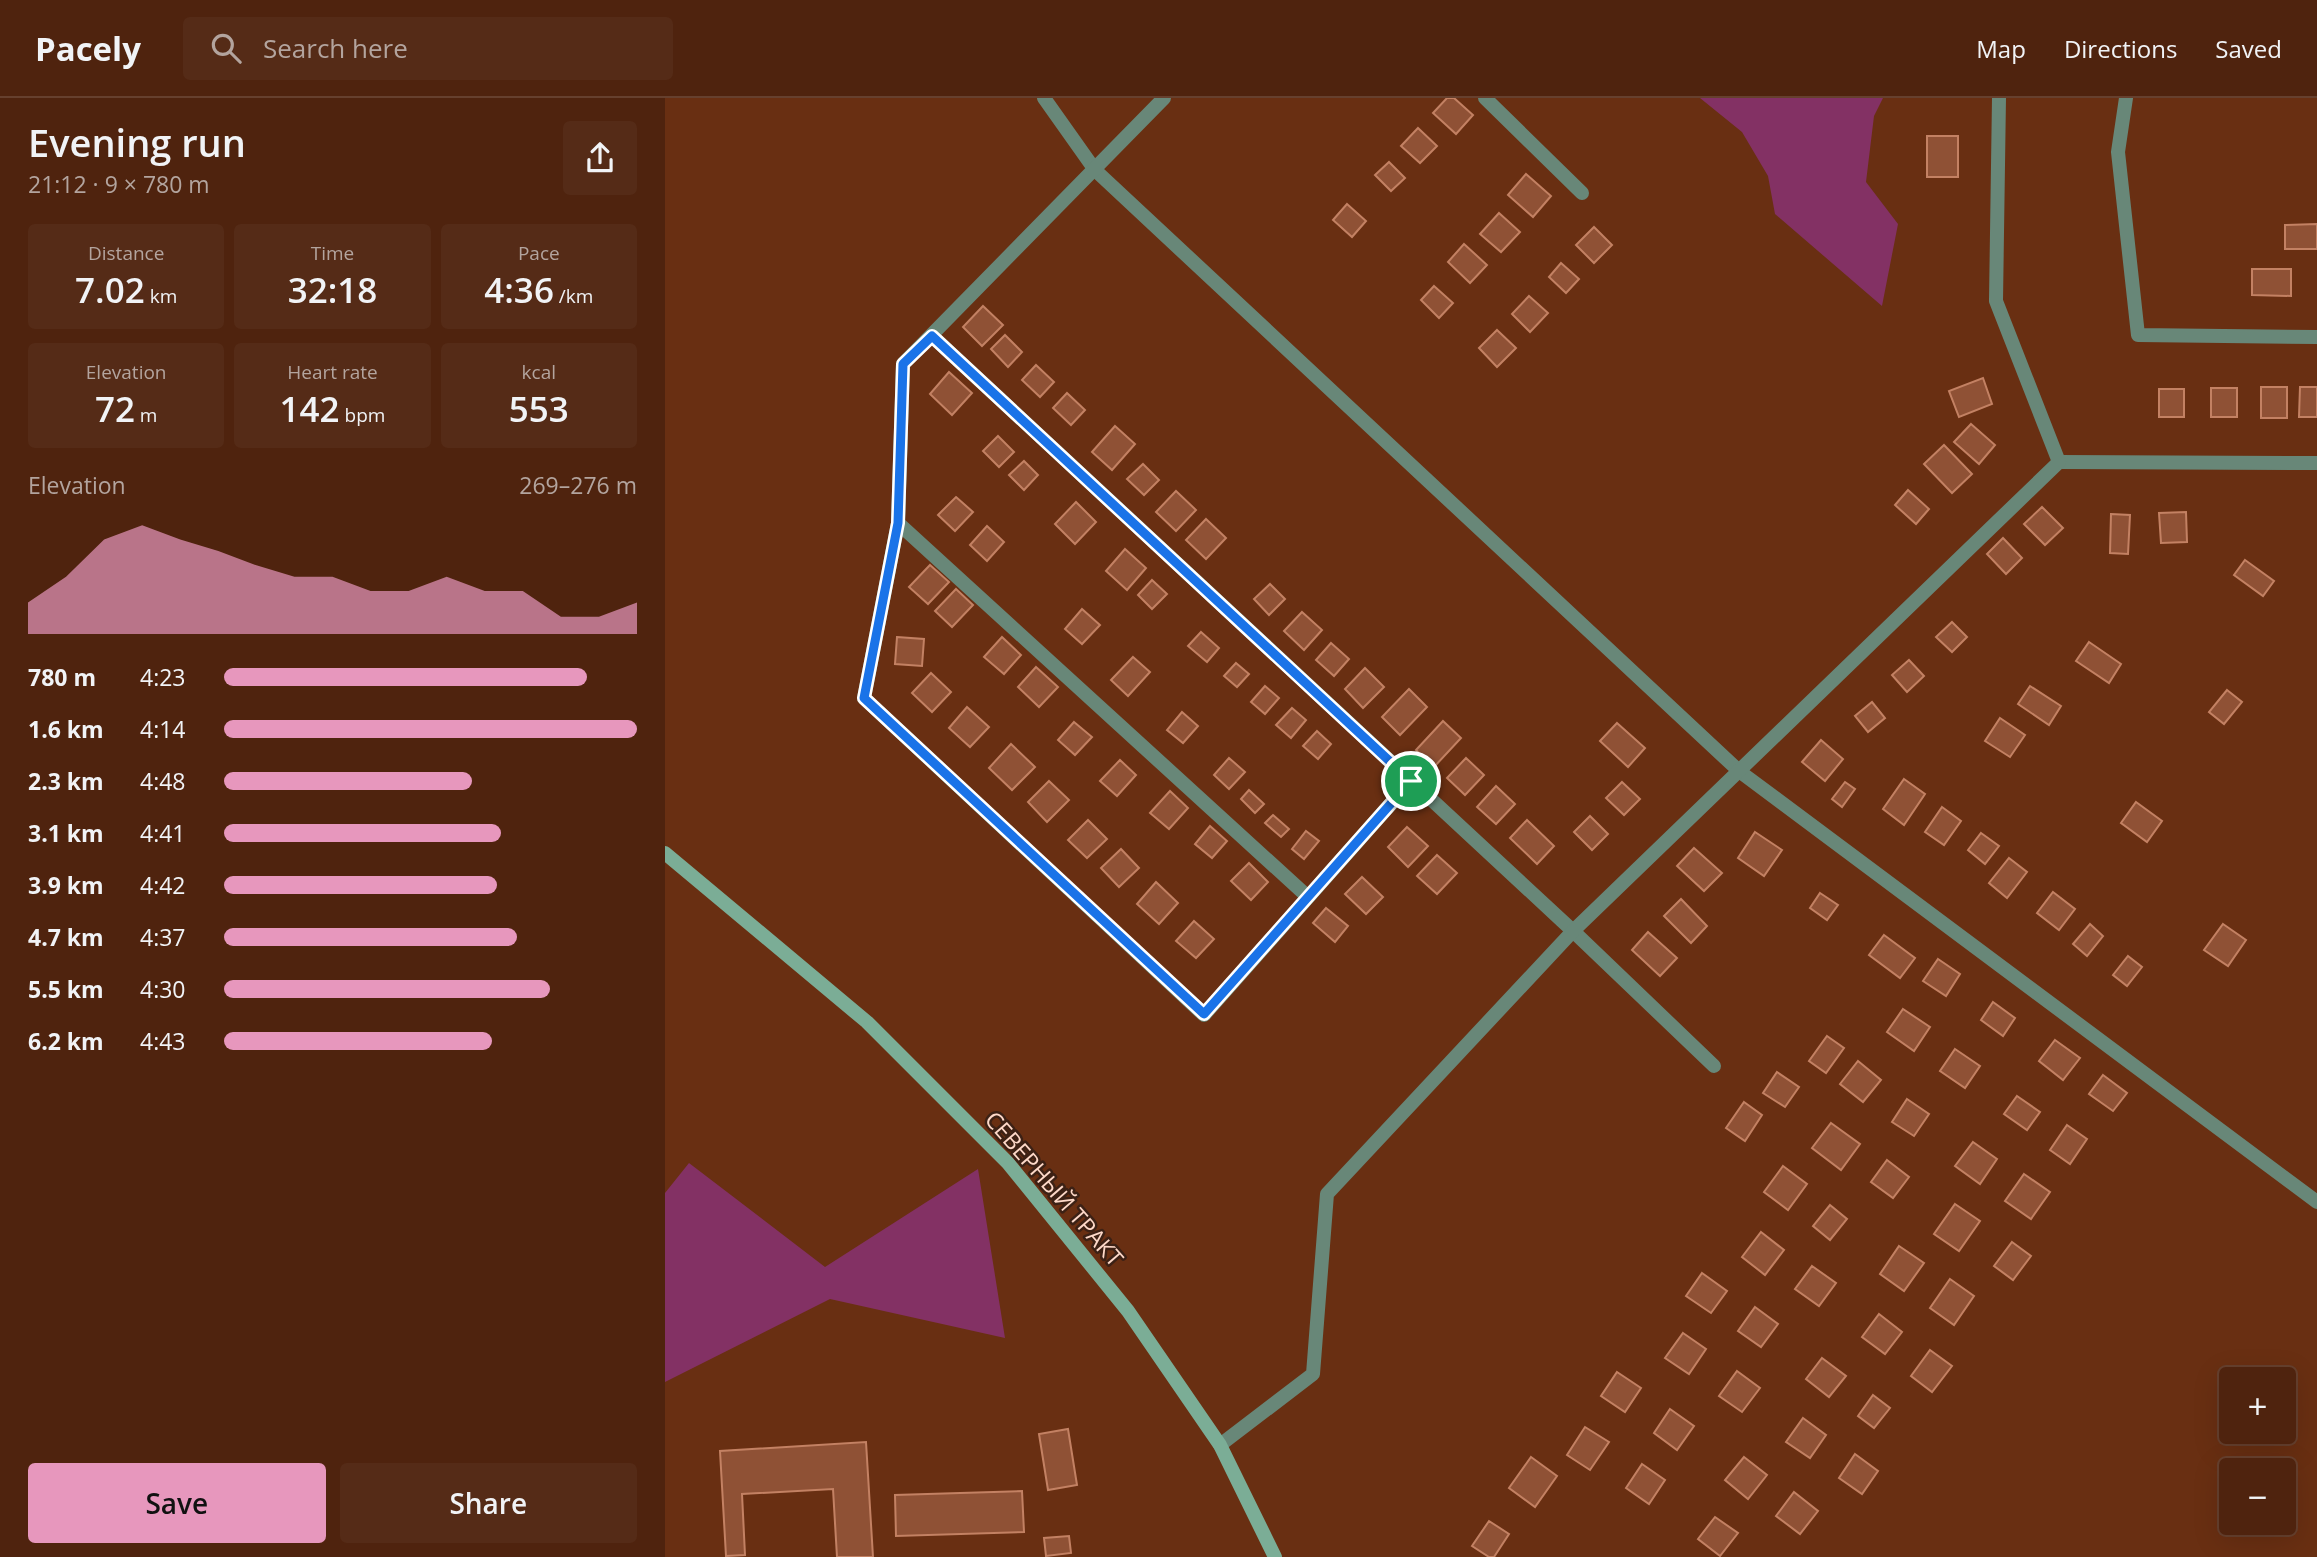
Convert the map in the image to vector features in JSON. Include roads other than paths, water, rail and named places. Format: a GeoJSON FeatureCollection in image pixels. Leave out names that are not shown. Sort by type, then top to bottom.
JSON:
{"type":"FeatureCollection","features":[{"type":"Feature","properties":{"kind":"main road","name":"СЕВЕРНЫЙ ТРАКТ"},"geometry":{"type":"LineString","coordinates":[[665,853],[867,1022],[1008,1163],[1128,1311],[1220,1445],[1275,1557]]}},
{"type":"Feature","properties":{"kind":"street"},"geometry":{"type":"LineString","coordinates":[[1044,98],[1095,170],[1739,771],[2317,1202]]}},
{"type":"Feature","properties":{"kind":"street"},"geometry":{"type":"LineString","coordinates":[[1164,98],[903,364],[898,523],[864,698],[1204,1014],[1411,781]]}},
{"type":"Feature","properties":{"kind":"street"},"geometry":{"type":"LineString","coordinates":[[1485,98],[1582,193]]}},
{"type":"Feature","properties":{"kind":"street"},"geometry":{"type":"LineString","coordinates":[[1999,98],[1996,301],[2059,462]]}},
{"type":"Feature","properties":{"kind":"street"},"geometry":{"type":"LineString","coordinates":[[2126,98],[2117,152],[2138,335],[2317,337]]}},
{"type":"Feature","properties":{"kind":"street"},"geometry":{"type":"LineString","coordinates":[[932,336],[1714,1066]]}},
{"type":"Feature","properties":{"kind":"street"},"geometry":{"type":"LineString","coordinates":[[1220,1445],[1313,1374],[1327,1195],[1573,932],[2059,462],[2317,463]]}},
{"type":"Feature","properties":{"kind":"street"},"geometry":{"type":"LineString","coordinates":[[898,523],[1308,897]]}}]}
